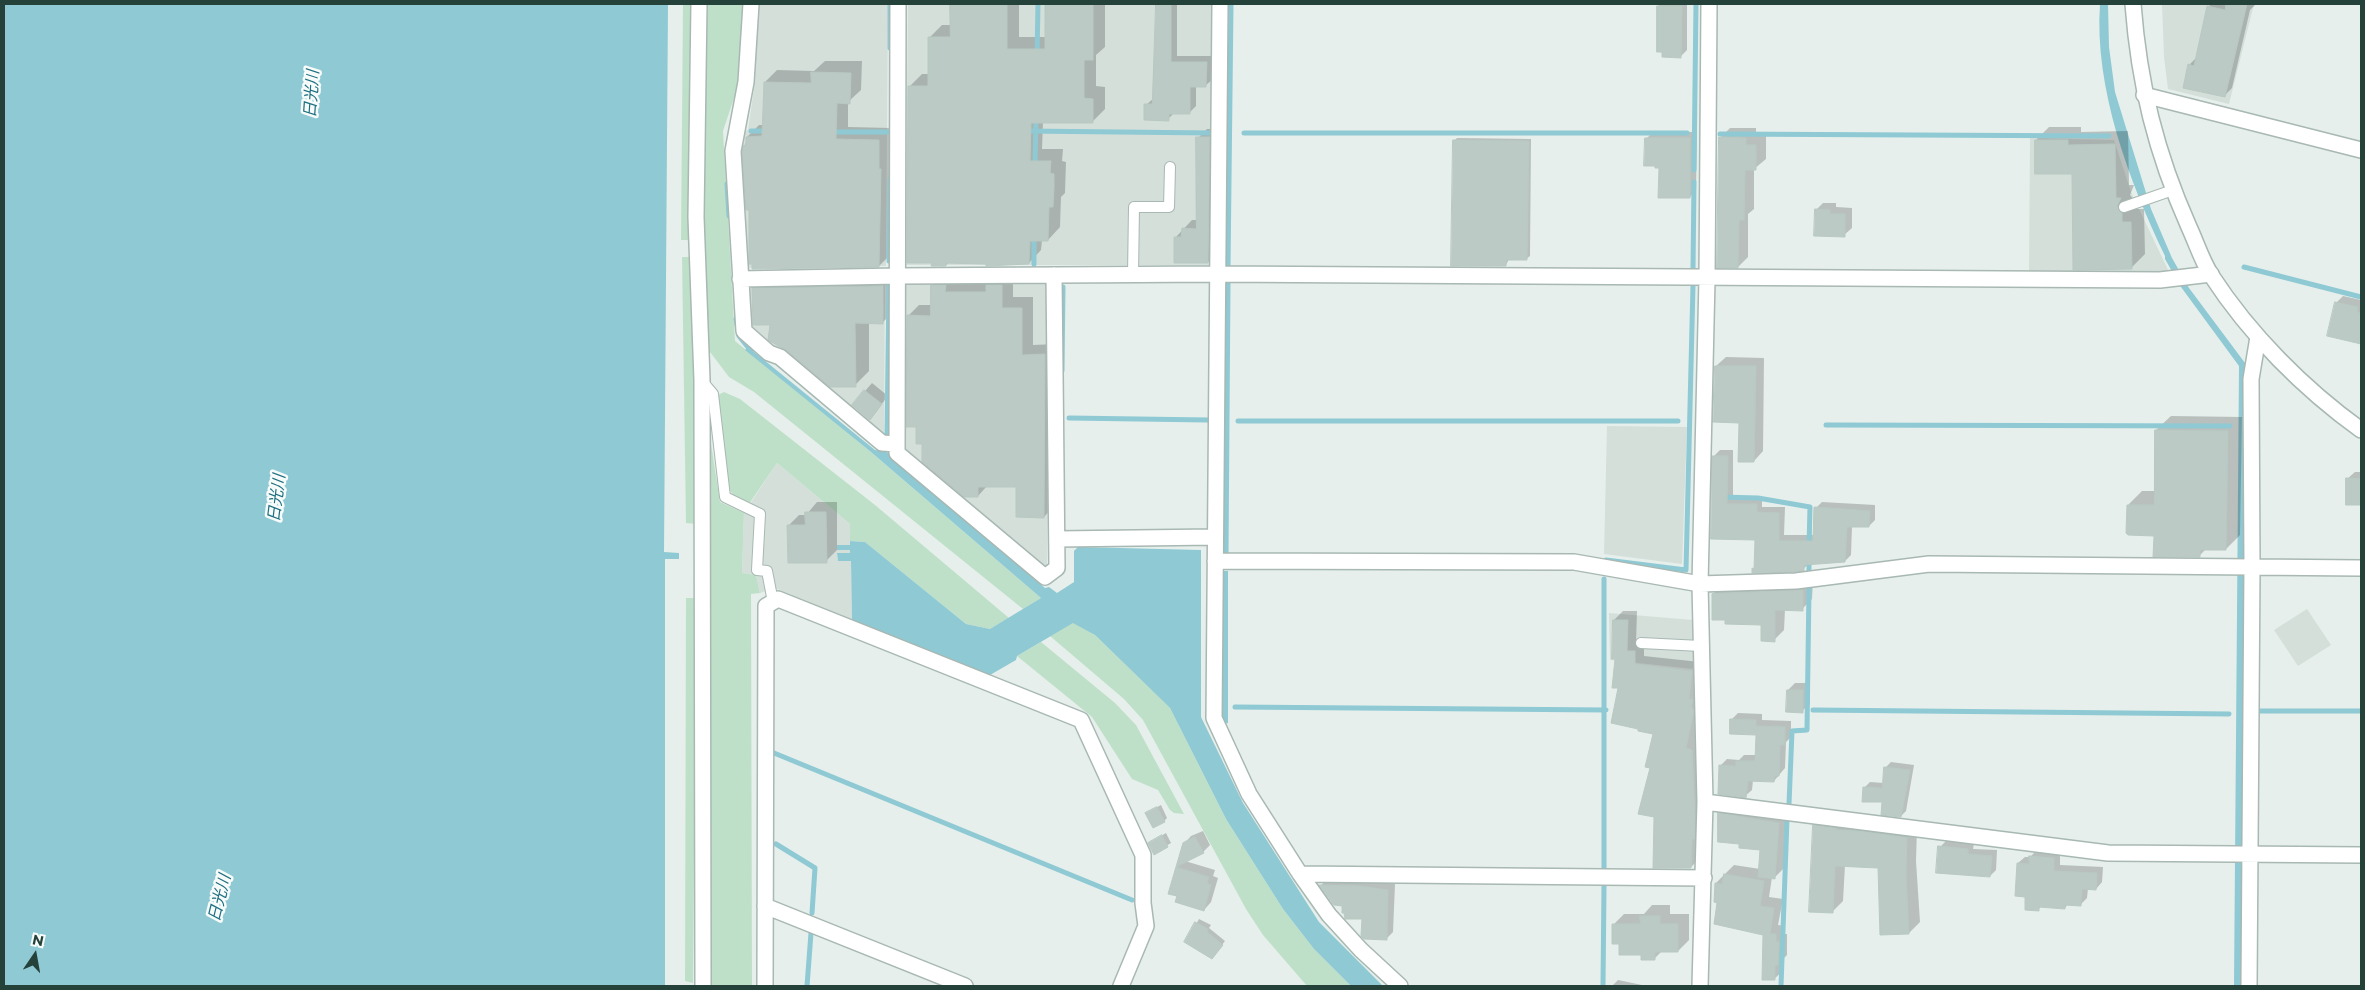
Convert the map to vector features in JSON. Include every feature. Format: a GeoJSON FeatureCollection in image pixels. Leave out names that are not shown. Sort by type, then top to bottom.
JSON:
{"type":"FeatureCollection","features":[{"type":"Feature","properties":{"kind":"street"},"geometry":{"type":"LineString","coordinates":[[699,4],[696,217],[702,380],[704,986]]}},
{"type":"Feature","properties":{"kind":"street"},"geometry":{"type":"LineString","coordinates":[[750,4],[746,82],[733,151],[744,331],[769,353],[780,357],[882,442],[897,444]]}},
{"type":"Feature","properties":{"kind":"street"},"geometry":{"type":"LineString","coordinates":[[898,4],[897,453],[1045,577],[1057,568],[1054,275]]}},
{"type":"Feature","properties":{"kind":"street"},"geometry":{"type":"LineString","coordinates":[[1220,4],[1214,718],[1249,794],[1300,874],[1329,915],[1361,950],[1400,986]]}},
{"type":"Feature","properties":{"kind":"street"},"geometry":{"type":"LineString","coordinates":[[1700,986],[1704,878],[1704,802],[1700,584],[1707,278],[1709,4]]}},
{"type":"Feature","properties":{"kind":"street"},"geometry":{"type":"LineString","coordinates":[[2133,4],[2136,44],[2144,95],[2155,140],[2173,190],[2210,274],[2258,337],[2294,373],[2361,430]]}},
{"type":"Feature","properties":{"kind":"street"},"geometry":{"type":"LineString","coordinates":[[2144,95],[2361,150]]}},
{"type":"Feature","properties":{"kind":"street"},"geometry":{"type":"LineString","coordinates":[[740,279],[1217,274],[1707,278],[2180,278],[2210,274]]}},
{"type":"Feature","properties":{"kind":"street"},"geometry":{"type":"LineString","coordinates":[[2249,986],[2242,854],[2243,567],[2251,379],[2258,337]]}},
{"type":"Feature","properties":{"kind":"street"},"geometry":{"type":"LineString","coordinates":[[1057,539],[1215,537]]}},
{"type":"Feature","properties":{"kind":"street"},"geometry":{"type":"LineString","coordinates":[[1215,561],[1574,562],[1700,584],[1796,581],[1929,564],[2361,568]]}},
{"type":"Feature","properties":{"kind":"street"},"geometry":{"type":"LineString","coordinates":[[765,986],[766,606],[778,600],[1081,720],[1143,855],[1143,903],[1146,926],[1121,986]]}},
{"type":"Feature","properties":{"kind":"street"},"geometry":{"type":"LineString","coordinates":[[1704,802],[2108,853],[2361,855]]}},
{"type":"Feature","properties":{"kind":"street"},"geometry":{"type":"LineString","coordinates":[[1300,874],[1704,878]]}},
{"type":"Feature","properties":{"kind":"street"},"geometry":{"type":"LineString","coordinates":[[765,906],[965,986]]}},
{"type":"Feature","properties":{"kind":"lane"},"geometry":{"type":"LineString","coordinates":[[1133,275],[1134,207],[1169,208],[1170,167]]}},
{"type":"Feature","properties":{"kind":"lane"},"geometry":{"type":"LineString","coordinates":[[2124,206],[2173,190]]}},
{"type":"Feature","properties":{"kind":"lane"},"geometry":{"type":"LineString","coordinates":[[702,380],[712,394],[725,497],[760,514],[757,570],[767,571],[773,602]]}},
{"type":"Feature","properties":{"kind":"lane"},"geometry":{"type":"LineString","coordinates":[[1641,643],[1701,646]]}},
{"type":"Feature","properties":{"kind":"shaded area"},"geometry":{"type":"Polygon","coordinates":[[[757,4],[888,4],[886,266],[745,268],[740,132],[748,130],[755,82],[757,4]]]}},
{"type":"Feature","properties":{"kind":"shaded area"},"geometry":{"type":"Polygon","coordinates":[[[908,4],[1216,4],[1212,265],[905,265],[908,4]]]}},
{"type":"Feature","properties":{"kind":"shaded area"},"geometry":{"type":"Polygon","coordinates":[[[2162,4],[2254,4],[2229,104],[2168,89],[2164,57],[2162,4]]]}},
{"type":"Feature","properties":{"kind":"shaded area"},"geometry":{"type":"Polygon","coordinates":[[[2030,138],[2114,140],[2131,192],[2169,272],[2029,272],[2030,138]]]}},
{"type":"Feature","properties":{"kind":"shaded area"},"geometry":{"type":"Polygon","coordinates":[[[905,283],[1049,283],[1047,566],[1045,568],[903,451],[905,283]]]}},
{"type":"Feature","properties":{"kind":"shaded area"},"geometry":{"type":"Polygon","coordinates":[[[885,284],[884,435],[748,328],[746,286],[885,284]]]}},
{"type":"Feature","properties":{"kind":"shaded area"},"geometry":{"type":"Polygon","coordinates":[[[1607,426],[1687,427],[1682,564],[1604,554],[1607,426]]]}},
{"type":"Feature","properties":{"kind":"shaded area"},"geometry":{"type":"Polygon","coordinates":[[[777,463],[850,524],[850,545],[837,546],[838,550],[850,550],[850,553],[837,554],[838,561],[851,561],[852,620],[775,588],[760,593],[756,575],[742,573],[744,513],[777,463]]]}},
{"type":"Feature","properties":{"kind":"shaded area"},"geometry":{"type":"Polygon","coordinates":[[[2307,609],[2331,645],[2298,666],[2274,630],[2307,609]]]}},
{"type":"Feature","properties":{"kind":"shaded area"},"geometry":{"type":"Polygon","coordinates":[[[1609,613],[1693,620],[1694,669],[1610,660],[1609,613]]]}},
{"type":"Feature","properties":{"kind":"green space"},"geometry":{"type":"Polygon","coordinates":[[[683,4],[693,4],[691,240],[681,240],[683,4]]]}},
{"type":"Feature","properties":{"kind":"green space"},"geometry":{"type":"Polygon","coordinates":[[[707,4],[744,4],[741,77],[723,131],[735,341],[871,452],[1041,598],[1023,609],[754,392],[729,377],[707,348],[704,216],[707,4]]]}},
{"type":"Feature","properties":{"kind":"green space"},"geometry":{"type":"Polygon","coordinates":[[[682,257],[692,257],[696,524],[686,523],[682,257]]]}},
{"type":"Feature","properties":{"kind":"green space"},"geometry":{"type":"Polygon","coordinates":[[[724,392],[740,399],[875,505],[1009,618],[990,629],[966,624],[865,542],[850,541],[850,524],[777,463],[749,504],[734,496],[729,489],[718,395],[724,392]]]}},
{"type":"Feature","properties":{"kind":"green space"},"geometry":{"type":"Polygon","coordinates":[[[707,418],[720,502],[744,513],[742,573],[756,575],[760,593],[751,594],[752,986],[709,986],[707,418]]]}},
{"type":"Feature","properties":{"kind":"green space"},"geometry":{"type":"Polygon","coordinates":[[[686,598],[696,598],[693,983],[685,981],[686,598]]]}},
{"type":"Feature","properties":{"kind":"green space"},"geometry":{"type":"Polygon","coordinates":[[[1074,622],[1095,635],[1170,708],[1226,819],[1283,909],[1314,949],[1351,986],[1307,986],[1263,935],[1246,909],[1143,720],[1124,699],[1050,636],[1074,622]]]}},
{"type":"Feature","properties":{"kind":"green space"},"geometry":{"type":"Polygon","coordinates":[[[1041,642],[1115,703],[1136,725],[1184,814],[1174,813],[1170,810],[1158,790],[1132,779],[1092,717],[1017,656],[1041,642]]]}},
{"type":"Feature","properties":{"kind":"water","name":"日光川"},"geometry":{"type":"Polygon","coordinates":[[[4,4],[668,4],[664,552],[679,553],[679,559],[665,559],[665,986],[4,986],[4,4]]]}},
{"type":"Feature","properties":{"kind":"water"},"geometry":{"type":"Polygon","coordinates":[[[2100,4],[2108,4],[2109,47],[2115,92],[2151,209],[2172,258],[2189,288],[2245,363],[2241,986],[2234,986],[2239,366],[2181,287],[2165,259],[2139,197],[2127,165],[2108,101],[2100,36],[2100,4]]]}},
{"type":"Feature","properties":{"kind":"water"},"geometry":{"type":"Polygon","coordinates":[[[748,347],[875,450],[887,452],[1045,588],[1049,587],[1057,593],[1074,582],[1074,551],[1078,547],[1201,550],[1201,717],[1243,803],[1319,922],[1383,986],[1351,986],[1314,949],[1283,909],[1226,819],[1170,708],[1095,635],[1073,623],[1017,656],[1016,660],[990,675],[852,620],[851,561],[838,561],[837,553],[850,553],[850,550],[837,550],[837,545],[850,545],[850,541],[865,542],[966,624],[990,629],[1041,598],[871,452],[745,350],[748,347]]]}},
{"type":"Feature","properties":{"kind":"water"},"geometry":{"type":"Polygon","coordinates":[[[1222,571],[1228,571],[1228,723],[1224,724],[1221,713],[1222,571]]]}},
{"type":"Feature","properties":{"kind":"building"},"geometry":{"type":"Polygon","coordinates":[[[950,4],[1007,4],[1007,49],[1045,49],[1045,4],[1093,4],[1093,60],[1084,60],[1084,98],[1093,99],[1093,123],[1031,123],[1030,161],[1051,161],[1050,173],[1054,174],[1054,188],[1053,207],[1049,207],[1048,241],[1030,241],[1029,264],[986,266],[986,264],[946,263],[946,266],[931,266],[932,263],[907,263],[908,86],[928,86],[928,37],[950,37],[950,4]]]}},
{"type":"Feature","properties":{"kind":"building"},"geometry":{"type":"Polygon","coordinates":[[[1156,4],[1171,4],[1171,62],[1207,62],[1206,87],[1190,87],[1190,114],[1169,114],[1169,121],[1144,120],[1144,104],[1152,104],[1156,4]]]}},
{"type":"Feature","properties":{"kind":"building"},"geometry":{"type":"Polygon","coordinates":[[[2226,4],[2247,4],[2225,97],[2183,88],[2188,64],[2194,66],[2207,6],[2225,10],[2226,4]]]}},
{"type":"Feature","properties":{"kind":"building"},"geometry":{"type":"Polygon","coordinates":[[[1657,6],[1682,6],[1681,58],[1662,57],[1662,52],[1657,52],[1657,6]]]}},
{"type":"Feature","properties":{"kind":"building"},"geometry":{"type":"Polygon","coordinates":[[[811,72],[851,73],[850,104],[837,103],[836,139],[879,140],[879,169],[881,169],[879,267],[752,269],[752,264],[749,264],[749,210],[746,210],[742,152],[744,145],[746,146],[746,137],[762,136],[764,82],[811,83],[811,72]]]}},
{"type":"Feature","properties":{"kind":"building"},"geometry":{"type":"Polygon","coordinates":[[[1196,137],[1210,137],[1208,263],[1174,263],[1174,237],[1181,237],[1182,228],[1196,229],[1196,137]]]}},
{"type":"Feature","properties":{"kind":"building"},"geometry":{"type":"Polygon","coordinates":[[[1719,137],[1746,138],[1746,145],[1756,145],[1756,170],[1745,170],[1744,220],[1739,220],[1738,268],[1717,268],[1719,137]]]}},
{"type":"Feature","properties":{"kind":"building"},"geometry":{"type":"Polygon","coordinates":[[[1645,138],[1690,138],[1690,198],[1658,198],[1659,168],[1644,166],[1645,138]]]}},
{"type":"Feature","properties":{"kind":"building"},"geometry":{"type":"Polygon","coordinates":[[[1453,140],[1529,141],[1527,260],[1506,260],[1506,266],[1451,266],[1453,140]]]}},
{"type":"Feature","properties":{"kind":"building"},"geometry":{"type":"Polygon","coordinates":[[[2035,140],[2068,140],[2068,145],[2115,144],[2116,198],[2121,198],[2117,206],[2122,213],[2122,222],[2131,222],[2132,269],[2073,270],[2072,174],[2035,174],[2035,140]]]}},
{"type":"Feature","properties":{"kind":"building"},"geometry":{"type":"Polygon","coordinates":[[[1815,209],[1830,210],[1830,214],[1845,214],[1845,237],[1814,236],[1815,209]]]}},
{"type":"Feature","properties":{"kind":"building"},"geometry":{"type":"Polygon","coordinates":[[[931,285],[946,285],[945,292],[986,292],[986,285],[1002,285],[1002,308],[1022,308],[1022,355],[1045,354],[1044,518],[1016,517],[1016,487],[978,487],[978,497],[964,497],[922,462],[922,444],[916,444],[916,427],[906,427],[907,315],[930,316],[931,285]]]}},
{"type":"Feature","properties":{"kind":"building"},"geometry":{"type":"Polygon","coordinates":[[[883,286],[883,324],[855,323],[856,387],[830,387],[786,350],[768,340],[770,325],[753,325],[752,288],[883,286]]]}},
{"type":"Feature","properties":{"kind":"building"},"geometry":{"type":"Polygon","coordinates":[[[2335,302],[2358,307],[2357,312],[2361,313],[2361,344],[2327,336],[2335,302]]]}},
{"type":"Feature","properties":{"kind":"building"},"geometry":{"type":"Polygon","coordinates":[[[1715,366],[1756,366],[1754,462],[1738,462],[1739,423],[1713,422],[1715,366]]]}},
{"type":"Feature","properties":{"kind":"building"},"geometry":{"type":"Polygon","coordinates":[[[864,390],[882,404],[870,420],[852,405],[864,390]]]}},
{"type":"Feature","properties":{"kind":"building"},"geometry":{"type":"Polygon","coordinates":[[[2155,430],[2228,431],[2226,550],[2200,550],[2200,557],[2153,557],[2154,536],[2128,535],[2126,533],[2127,505],[2154,505],[2155,430]]]}},
{"type":"Feature","properties":{"kind":"building"},"geometry":{"type":"Polygon","coordinates":[[[1712,456],[1728,456],[1727,504],[1757,504],[1757,512],[1779,513],[1779,541],[1813,541],[1814,507],[1870,511],[1869,527],[1847,527],[1845,562],[1804,565],[1804,571],[1752,573],[1752,568],[1754,569],[1755,540],[1711,539],[1712,456]]]}},
{"type":"Feature","properties":{"kind":"building"},"geometry":{"type":"Polygon","coordinates":[[[2346,478],[2361,479],[2361,505],[2346,505],[2346,478]]]}},
{"type":"Feature","properties":{"kind":"building"},"geometry":{"type":"Polygon","coordinates":[[[805,512],[826,512],[827,563],[788,563],[787,525],[805,525],[805,512]]]}},
{"type":"Feature","properties":{"kind":"building"},"geometry":{"type":"Polygon","coordinates":[[[1803,590],[1803,611],[1775,610],[1775,642],[1761,641],[1761,625],[1725,624],[1725,620],[1712,620],[1712,594],[1803,590]]]}},
{"type":"Feature","properties":{"kind":"building"},"geometry":{"type":"Polygon","coordinates":[[[1613,620],[1628,620],[1627,651],[1635,651],[1635,664],[1692,671],[1689,699],[1693,700],[1691,707],[1694,710],[1686,748],[1692,750],[1695,817],[1695,839],[1692,839],[1691,868],[1653,868],[1654,817],[1638,814],[1650,768],[1645,767],[1653,734],[1611,723],[1618,688],[1612,688],[1615,659],[1612,659],[1613,620]]]}},
{"type":"Feature","properties":{"kind":"building"},"geometry":{"type":"Polygon","coordinates":[[[1787,690],[1803,690],[1803,713],[1786,712],[1787,690]]]}},
{"type":"Feature","properties":{"kind":"building"},"geometry":{"type":"Polygon","coordinates":[[[1730,719],[1756,720],[1756,726],[1785,727],[1785,745],[1780,745],[1779,776],[1775,776],[1774,782],[1748,781],[1746,798],[1718,794],[1719,765],[1736,766],[1736,761],[1755,761],[1756,735],[1730,734],[1730,719]]]}},
{"type":"Feature","properties":{"kind":"building"},"geometry":{"type":"Polygon","coordinates":[[[1884,767],[1910,770],[1901,817],[1881,815],[1882,802],[1862,802],[1863,787],[1882,788],[1884,767]]]}},
{"type":"Feature","properties":{"kind":"building"},"geometry":{"type":"Polygon","coordinates":[[[1157,807],[1165,822],[1153,828],[1145,813],[1157,807]]]}},
{"type":"Feature","properties":{"kind":"building"},"geometry":{"type":"Polygon","coordinates":[[[1718,813],[1779,823],[1775,879],[1758,877],[1760,850],[1739,848],[1739,844],[1718,842],[1718,813]]]}},
{"type":"Feature","properties":{"kind":"building"},"geometry":{"type":"Polygon","coordinates":[[[1813,825],[1836,828],[1836,830],[1860,831],[1907,838],[1906,873],[1909,934],[1880,935],[1878,868],[1835,866],[1833,913],[1809,912],[1813,825]]]}},
{"type":"Feature","properties":{"kind":"building"},"geometry":{"type":"Polygon","coordinates":[[[1162,835],[1168,847],[1154,855],[1148,843],[1162,835]]]}},
{"type":"Feature","properties":{"kind":"building"},"geometry":{"type":"Polygon","coordinates":[[[1195,837],[1204,853],[1176,867],[1209,877],[1207,883],[1211,885],[1204,911],[1175,902],[1177,896],[1168,894],[1183,843],[1195,837]]]}},
{"type":"Feature","properties":{"kind":"building"},"geometry":{"type":"Polygon","coordinates":[[[1938,846],[1968,849],[1968,854],[1992,856],[1990,877],[1936,873],[1938,846]]]}},
{"type":"Feature","properties":{"kind":"building"},"geometry":{"type":"Polygon","coordinates":[[[2029,856],[2054,858],[2054,871],[2097,873],[2096,890],[2082,889],[2081,906],[2065,905],[2065,909],[2039,907],[2039,911],[2025,910],[2025,897],[2015,896],[2017,863],[2029,864],[2029,856]]]}},
{"type":"Feature","properties":{"kind":"building"},"geometry":{"type":"Polygon","coordinates":[[[1724,874],[1764,881],[1760,906],[1774,908],[1770,934],[1776,934],[1776,942],[1779,942],[1778,965],[1775,965],[1775,980],[1762,980],[1763,935],[1714,924],[1717,903],[1714,902],[1715,883],[1722,884],[1724,874]]]}},
{"type":"Feature","properties":{"kind":"building"},"geometry":{"type":"Polygon","coordinates":[[[1319,885],[1360,886],[1388,890],[1387,940],[1364,939],[1361,936],[1362,919],[1345,919],[1344,913],[1342,913],[1342,906],[1334,905],[1319,885]]]}},
{"type":"Feature","properties":{"kind":"building"},"geometry":{"type":"Polygon","coordinates":[[[1640,916],[1660,916],[1660,924],[1678,924],[1678,952],[1655,952],[1655,960],[1641,960],[1641,955],[1619,955],[1619,944],[1612,944],[1612,924],[1640,924],[1640,916]]]}},
{"type":"Feature","properties":{"kind":"building"},"geometry":{"type":"Polygon","coordinates":[[[1195,922],[1208,929],[1207,932],[1223,945],[1212,959],[1184,942],[1195,922]]]}},
{"type":"Feature","properties":{"kind":"waterway"},"geometry":{"type":"LineString","coordinates":[[890,4],[890,48]]}},
{"type":"Feature","properties":{"kind":"waterway"},"geometry":{"type":"LineString","coordinates":[[1037,56],[1038,4]]}},
{"type":"Feature","properties":{"kind":"waterway"},"geometry":{"type":"LineString","coordinates":[[1228,267],[1231,4]]}},
{"type":"Feature","properties":{"kind":"waterway"},"geometry":{"type":"LineString","coordinates":[[1694,170],[1696,4]]}},
{"type":"Feature","properties":{"kind":"waterway"},"geometry":{"type":"LineString","coordinates":[[1035,166],[1036,117]]}},
{"type":"Feature","properties":{"kind":"waterway"},"geometry":{"type":"LineString","coordinates":[[751,131],[768,131]]}},
{"type":"Feature","properties":{"kind":"waterway"},"geometry":{"type":"LineString","coordinates":[[1025,131],[1212,133]]}},
{"type":"Feature","properties":{"kind":"waterway"},"geometry":{"type":"LineString","coordinates":[[829,132],[891,132]]}},
{"type":"Feature","properties":{"kind":"waterway"},"geometry":{"type":"LineString","coordinates":[[1244,133],[1687,133]]}},
{"type":"Feature","properties":{"kind":"waterway"},"geometry":{"type":"LineString","coordinates":[[1720,134],[2109,136]]}},
{"type":"Feature","properties":{"kind":"waterway"},"geometry":{"type":"LineString","coordinates":[[889,261],[890,179]]}},
{"type":"Feature","properties":{"kind":"waterway"},"geometry":{"type":"LineString","coordinates":[[1693,269],[1694,182]]}},
{"type":"Feature","properties":{"kind":"waterway"},"geometry":{"type":"LineString","coordinates":[[727,184],[729,216]]}},
{"type":"Feature","properties":{"kind":"waterway"},"geometry":{"type":"LineString","coordinates":[[1034,234],[1034,264]]}},
{"type":"Feature","properties":{"kind":"waterway"},"geometry":{"type":"LineString","coordinates":[[2244,267],[2361,297]]}},
{"type":"Feature","properties":{"kind":"waterway"},"geometry":{"type":"LineString","coordinates":[[1226,553],[1228,283]]}},
{"type":"Feature","properties":{"kind":"waterway"},"geometry":{"type":"LineString","coordinates":[[887,435],[889,284]]}},
{"type":"Feature","properties":{"kind":"waterway"},"geometry":{"type":"LineString","coordinates":[[1606,560],[1686,570],[1693,285]]}},
{"type":"Feature","properties":{"kind":"waterway"},"geometry":{"type":"LineString","coordinates":[[1062,371],[1063,287]]}},
{"type":"Feature","properties":{"kind":"waterway"},"geometry":{"type":"LineString","coordinates":[[736,319],[739,336],[751,351]]}},
{"type":"Feature","properties":{"kind":"waterway"},"geometry":{"type":"LineString","coordinates":[[1069,418],[1208,420]]}},
{"type":"Feature","properties":{"kind":"waterway"},"geometry":{"type":"LineString","coordinates":[[1238,421],[1678,421]]}},
{"type":"Feature","properties":{"kind":"waterway"},"geometry":{"type":"LineString","coordinates":[[1826,425],[2230,426]]}},
{"type":"Feature","properties":{"kind":"waterway"},"geometry":{"type":"LineString","coordinates":[[1720,497],[1758,498],[1810,507],[1809,546]]}},
{"type":"Feature","properties":{"kind":"waterway"},"geometry":{"type":"LineString","coordinates":[[1809,560],[1809,572]]}},
{"type":"Feature","properties":{"kind":"waterway"},"geometry":{"type":"LineString","coordinates":[[1604,579],[1604,869]]}},
{"type":"Feature","properties":{"kind":"waterway"},"geometry":{"type":"LineString","coordinates":[[1789,804],[1792,731],[1807,730],[1809,588]]}},
{"type":"Feature","properties":{"kind":"waterway"},"geometry":{"type":"LineString","coordinates":[[1235,707],[1606,710]]}},
{"type":"Feature","properties":{"kind":"waterway"},"geometry":{"type":"LineString","coordinates":[[1813,710],[2229,714]]}},
{"type":"Feature","properties":{"kind":"waterway"},"geometry":{"type":"LineString","coordinates":[[2260,711],[2361,711]]}},
{"type":"Feature","properties":{"kind":"waterway"},"geometry":{"type":"LineString","coordinates":[[774,753],[1132,900]]}},
{"type":"Feature","properties":{"kind":"waterway"},"geometry":{"type":"LineString","coordinates":[[1781,986],[1787,819]]}},
{"type":"Feature","properties":{"kind":"waterway"},"geometry":{"type":"LineString","coordinates":[[776,844],[815,868],[812,913]]}},
{"type":"Feature","properties":{"kind":"waterway"},"geometry":{"type":"LineString","coordinates":[[1603,986],[1604,886]]}},
{"type":"Feature","properties":{"kind":"waterway"},"geometry":{"type":"LineString","coordinates":[[807,986],[811,933]]}}]}
